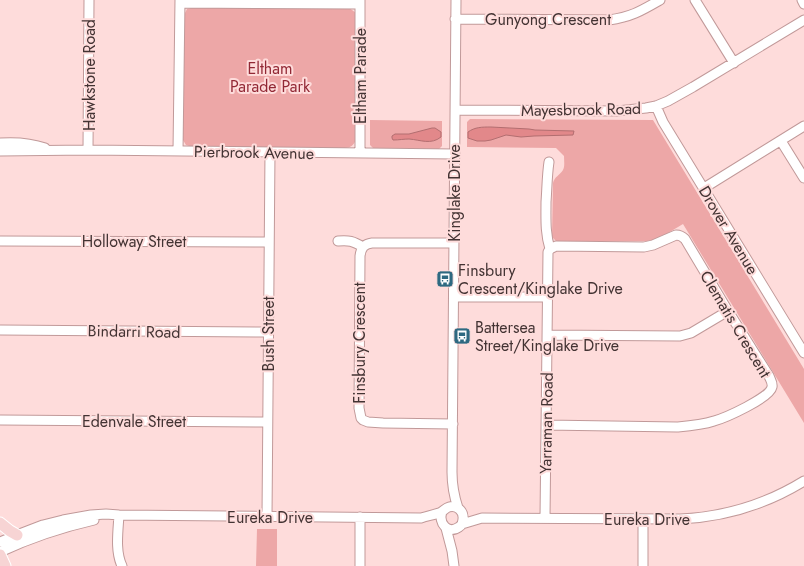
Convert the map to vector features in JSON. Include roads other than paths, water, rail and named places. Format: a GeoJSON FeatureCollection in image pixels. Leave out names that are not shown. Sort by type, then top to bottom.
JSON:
{"type":"FeatureCollection","features":[{"type":"Feature","properties":{"kind":"main road"},"geometry":{"type":"LineString","coordinates":[[0,523],[17,535]]}},
{"type":"Feature","properties":{"kind":"main road"},"geometry":{"type":"LineString","coordinates":[[0,555],[5,566]]}},
{"type":"Feature","properties":{"kind":"street","name":"Hawkstone Road"},"geometry":{"type":"LineString","coordinates":[[88,150],[89,0]]}},
{"type":"Feature","properties":{"kind":"street","name":"Kinglake Drive"},"geometry":{"type":"LineString","coordinates":[[456,0],[452,481],[456,501],[460,510]]}},
{"type":"Feature","properties":{"kind":"street","name":"Gunyong Crescent"},"geometry":{"type":"LineString","coordinates":[[455,19],[609,20],[632,15],[660,0]]}},
{"type":"Feature","properties":{"kind":"street"},"geometry":{"type":"LineString","coordinates":[[695,0],[734,62]]}},
{"type":"Feature","properties":{"kind":"street"},"geometry":{"type":"LineString","coordinates":[[802,0],[804,4]]}},
{"type":"Feature","properties":{"kind":"street"},"geometry":{"type":"LineString","coordinates":[[178,151],[180,1],[360,2]]}},
{"type":"Feature","properties":{"kind":"street","name":"Eltham Parade"},"geometry":{"type":"LineString","coordinates":[[360,2],[360,153]]}},
{"type":"Feature","properties":{"kind":"street","name":"Mayesbrook Road"},"geometry":{"type":"LineString","coordinates":[[455,110],[617,111],[656,106],[668,101],[804,20]]}},
{"type":"Feature","properties":{"kind":"street","name":"Drover Avenue"},"geometry":{"type":"LineString","coordinates":[[656,106],[663,122],[804,353]]}},
{"type":"Feature","properties":{"kind":"street"},"geometry":{"type":"LineString","coordinates":[[704,188],[804,126]]}},
{"type":"Feature","properties":{"kind":"street"},"geometry":{"type":"LineString","coordinates":[[781,140],[804,178]]}},
{"type":"Feature","properties":{"kind":"street","name":"Pierbrook Avenue"},"geometry":{"type":"LineString","coordinates":[[0,143],[32,144],[54,151]]}},
{"type":"Feature","properties":{"kind":"street","name":"Pierbrook Avenue"},"geometry":{"type":"LineString","coordinates":[[0,151],[88,150],[455,154]]}},
{"type":"Feature","properties":{"kind":"street","name":"Bush Street"},"geometry":{"type":"LineString","coordinates":[[267,517],[268,242],[270,152]]}},
{"type":"Feature","properties":{"kind":"street","name":"Yarraman Road"},"geometry":{"type":"LineString","coordinates":[[545,518],[547,297],[548,252],[550,249],[546,226],[547,176],[549,162]]}},
{"type":"Feature","properties":{"kind":"street","name":"Clematis Crescent"},"geometry":{"type":"LineString","coordinates":[[546,425],[693,426],[715,421],[736,413],[763,398],[772,390],[772,382],[685,239],[680,235],[676,235],[654,245],[644,247],[556,246],[550,249]]}},
{"type":"Feature","properties":{"kind":"street","name":"Holloway Street"},"geometry":{"type":"LineString","coordinates":[[0,241],[268,242]]}},
{"type":"Feature","properties":{"kind":"street"},"geometry":{"type":"LineString","coordinates":[[338,241],[351,241],[363,247],[368,243],[454,243]]}},
{"type":"Feature","properties":{"kind":"street","name":"Finsbury Crescent"},"geometry":{"type":"LineString","coordinates":[[363,247],[360,252],[360,416],[363,420],[372,423],[453,424]]}},
{"type":"Feature","properties":{"kind":"street"},"geometry":{"type":"LineString","coordinates":[[454,297],[547,297]]}},
{"type":"Feature","properties":{"kind":"street"},"geometry":{"type":"LineString","coordinates":[[547,335],[680,336],[692,333],[728,311]]}},
{"type":"Feature","properties":{"kind":"street","name":"Bindarri Road"},"geometry":{"type":"LineString","coordinates":[[0,330],[268,332]]}},
{"type":"Feature","properties":{"kind":"street","name":"Edenvale Street"},"geometry":{"type":"LineString","coordinates":[[0,420],[267,422]]}},
{"type":"Feature","properties":{"kind":"street","name":"Kinglake Drive"},"geometry":{"type":"LineString","coordinates":[[444,510],[452,481]]}},
{"type":"Feature","properties":{"kind":"street","name":"Eureka Drive"},"geometry":{"type":"LineString","coordinates":[[460,510],[482,518],[688,519],[724,514],[763,503],[804,481]]}},
{"type":"Feature","properties":{"kind":"street"},"geometry":{"type":"LineString","coordinates":[[452,551],[464,518],[460,510],[452,506],[444,510],[441,520],[452,551],[454,566]]}},
{"type":"Feature","properties":{"kind":"street","name":"Eureka Drive"},"geometry":{"type":"LineString","coordinates":[[421,518],[444,510]]}},
{"type":"Feature","properties":{"kind":"street","name":"Eureka Drive"},"geometry":{"type":"LineString","coordinates":[[0,542],[43,525],[76,518],[106,514],[421,518],[444,526]]}},
{"type":"Feature","properties":{"kind":"street"},"geometry":{"type":"LineString","coordinates":[[119,515],[118,551],[122,566]]}},
{"type":"Feature","properties":{"kind":"street","name":"Eureka Drive"},"geometry":{"type":"LineString","coordinates":[[0,552],[35,536],[51,531],[119,515]]}},
{"type":"Feature","properties":{"kind":"street"},"geometry":{"type":"LineString","coordinates":[[360,517],[360,566]]}},
{"type":"Feature","properties":{"kind":"street","name":"Eureka Drive"},"geometry":{"type":"LineString","coordinates":[[460,526],[482,518]]}},
{"type":"Feature","properties":{"kind":"street"},"geometry":{"type":"LineString","coordinates":[[642,566],[643,519]]}},
{"type":"Feature","properties":{"kind":"street"},"geometry":{"type":"LineString","coordinates":[[444,526],[452,529],[460,526]]}},
{"type":"Feature","properties":{"kind":"place","name":"Finsbury Crescent/Kinglake Drive"},"geometry":{"type":"Point","coordinates":[445,279]}},
{"type":"Feature","properties":{"kind":"place","name":"Battersea Street/Kinglake Drive"},"geometry":{"type":"Point","coordinates":[462,336]}},
{"type":"Feature","properties":{"kind":"park label","name":"Eltham Parade Park"},"geometry":{"type":"Point","coordinates":[270,77]}}]}
